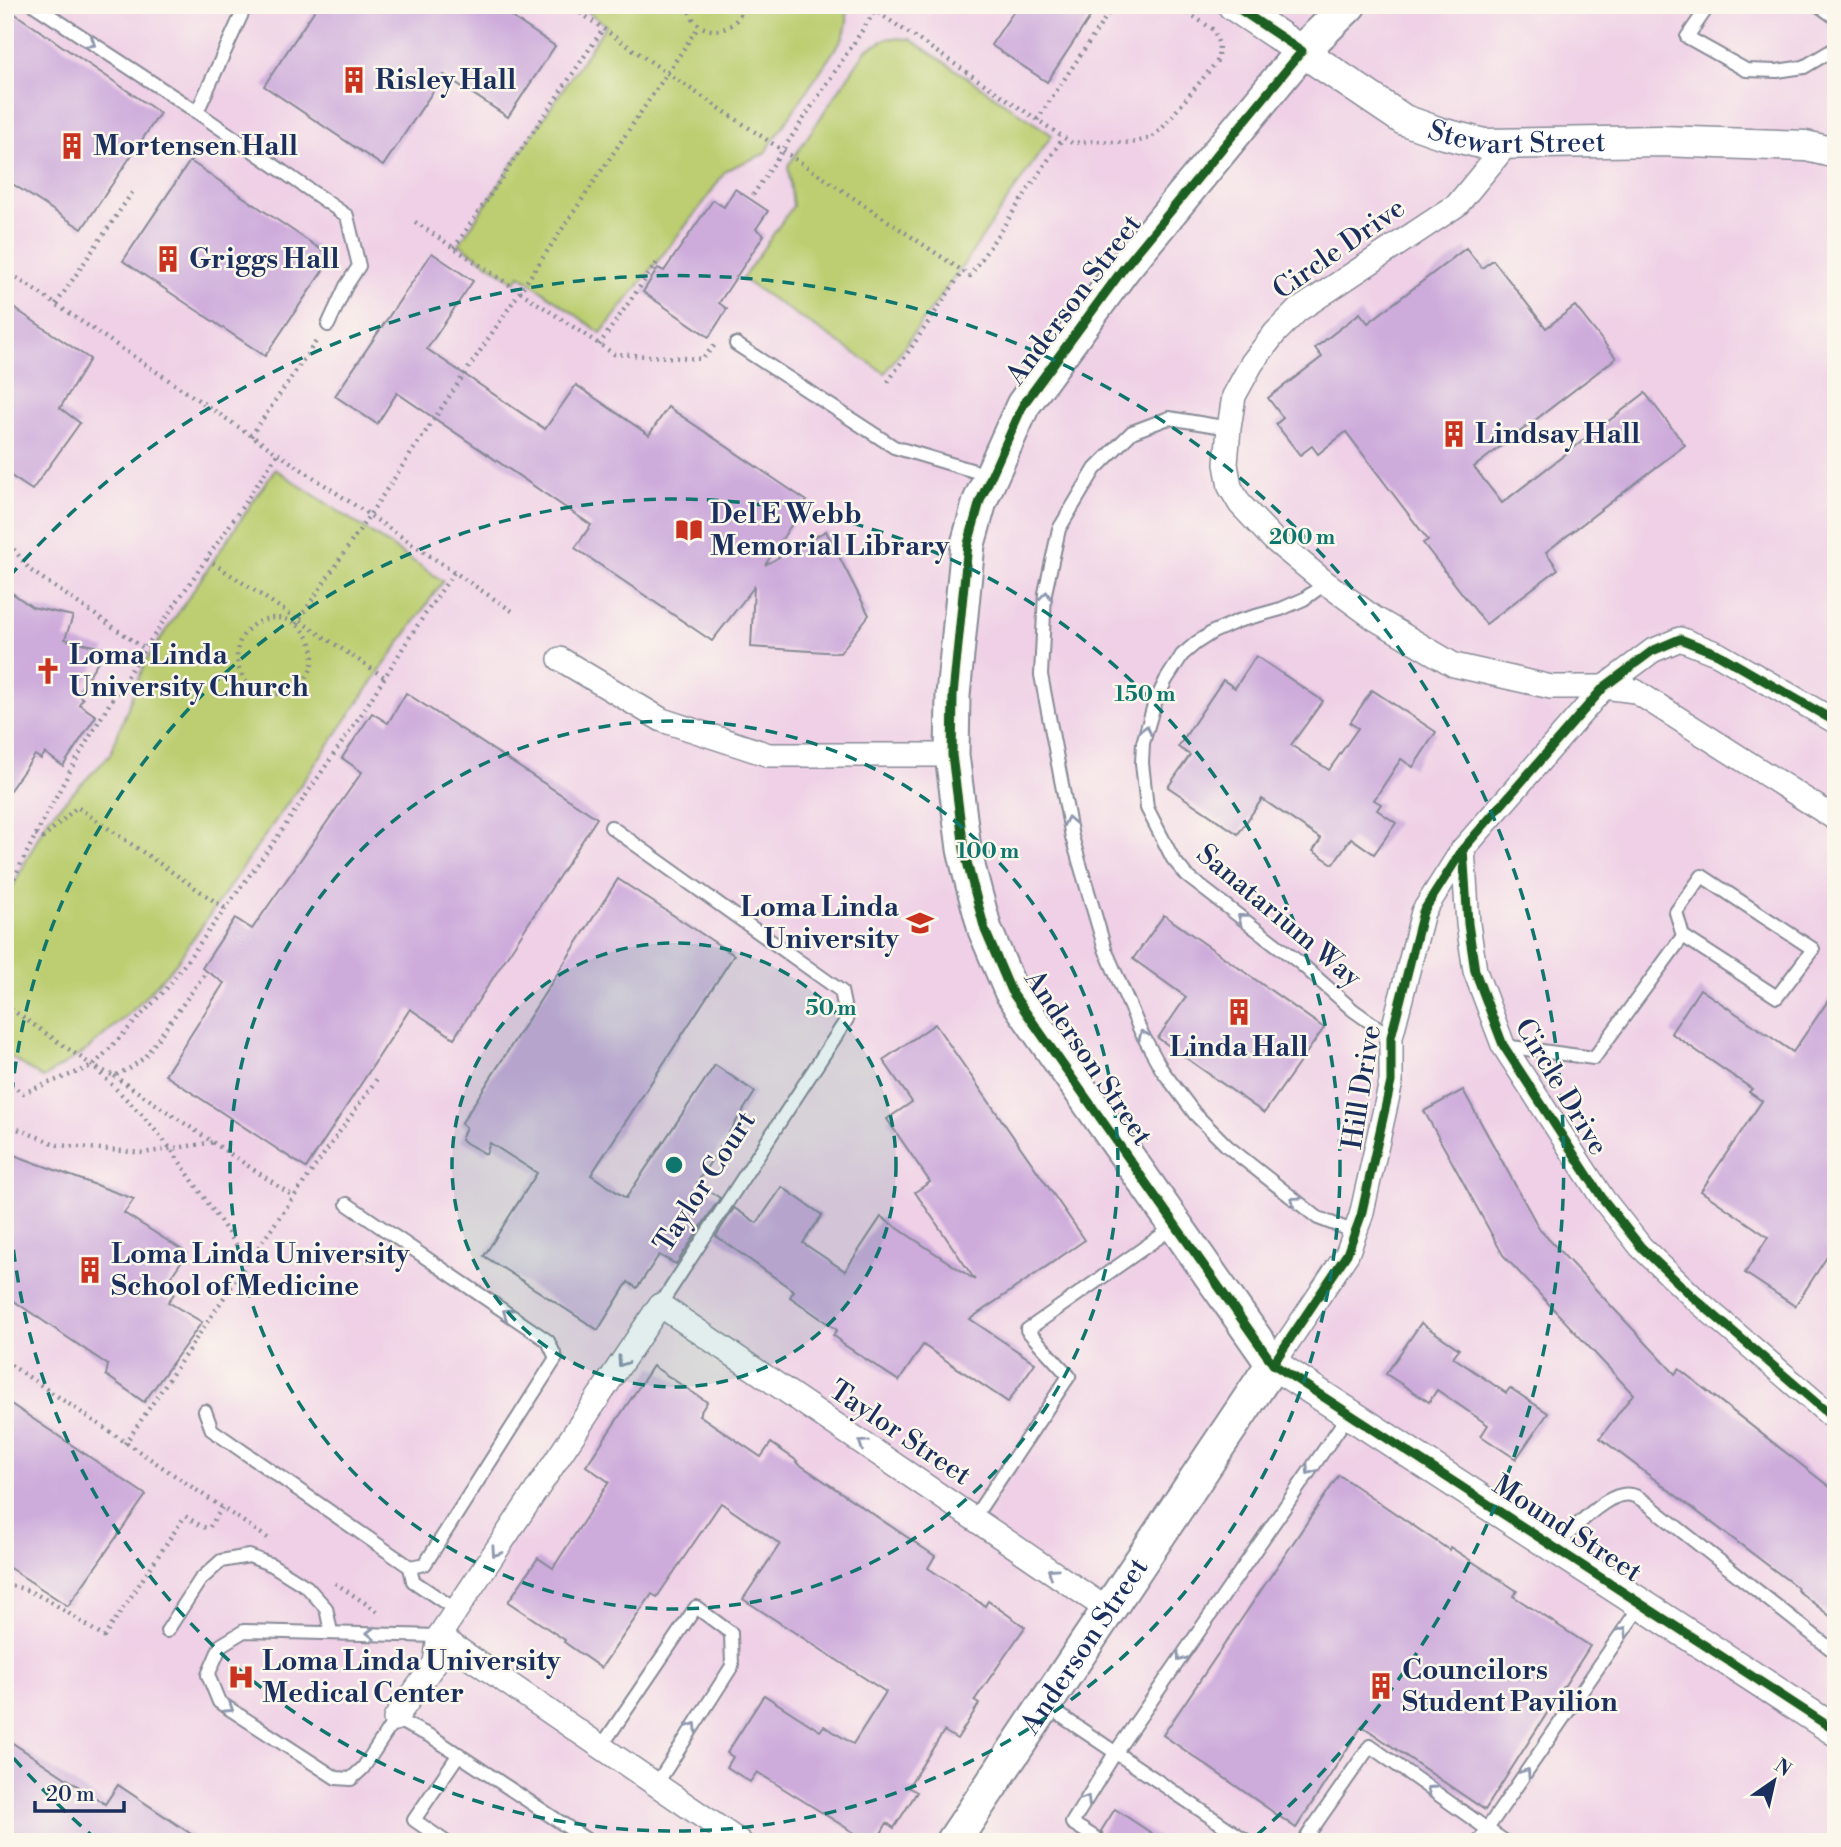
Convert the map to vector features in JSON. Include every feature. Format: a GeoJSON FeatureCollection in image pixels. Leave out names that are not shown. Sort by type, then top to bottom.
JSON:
{"type":"FeatureCollection","features":[{"type":"Feature","properties":{"kind":"main road","name":"Anderson Street"},"geometry":{"type":"LineString","coordinates":[[953,1842],[1273,1364],[1011,992],[985,930],[964,849],[952,755],[953,695],[968,544],[980,501],[1023,405],[1123,269],[1302,51],[1349,5]]}},
{"type":"Feature","properties":{"kind":"street","name":"Stewart Street"},"geometry":{"type":"LineString","coordinates":[[1233,5],[1404,120],[1484,144],[1673,141],[1806,146],[1836,153]]}},
{"type":"Feature","properties":{"kind":"street","name":"Circle Drive"},"geometry":{"type":"LineString","coordinates":[[1507,144],[1457,205],[1297,311],[1275,333],[1252,363],[1234,396],[1226,464],[1230,487],[1240,504],[1274,540],[1326,583],[1374,618],[1454,666],[1551,687],[1604,687],[1635,691],[1836,819]]}},
{"type":"Feature","properties":{"kind":"street"},"geometry":{"type":"LineString","coordinates":[[1463,849],[1604,687],[1652,651],[1680,639],[1718,654],[1836,722]]}},
{"type":"Feature","properties":{"kind":"street"},"geometry":{"type":"LineString","coordinates":[[561,659],[662,720],[769,755],[952,755]]}},
{"type":"Feature","properties":{"kind":"street","name":"Circle Drive"},"geometry":{"type":"LineString","coordinates":[[1463,849],[1468,924],[1475,971],[1503,1045],[1603,1199],[1641,1247],[1693,1297],[1836,1420]]}},
{"type":"Feature","properties":{"kind":"street","name":"Hill Drive"},"geometry":{"type":"LineString","coordinates":[[1273,1364],[1347,1254],[1355,1233],[1391,1082],[1391,1037],[1423,912],[1463,849]]}},
{"type":"Feature","properties":{"kind":"street","name":"Taylor Street"},"geometry":{"type":"LineString","coordinates":[[660,1306],[1108,1610]]}},
{"type":"Feature","properties":{"kind":"street","name":"Taylor Court"},"geometry":{"type":"LineString","coordinates":[[395,1719],[435,1663],[439,1636],[660,1306]]}},
{"type":"Feature","properties":{"kind":"street","name":"Mound Street"},"geometry":{"type":"LineString","coordinates":[[1273,1364],[1836,1731]]}},
{"type":"Feature","properties":{"kind":"street"},"geometry":{"type":"LineString","coordinates":[[439,1636],[740,1842]]}},
{"type":"Feature","properties":{"kind":"lane"},"geometry":{"type":"LineString","coordinates":[[34,5],[197,112],[347,216],[359,266],[346,286],[328,325]]}},
{"type":"Feature","properties":{"kind":"lane"},"geometry":{"type":"LineString","coordinates":[[197,112],[246,5]]}},
{"type":"Feature","properties":{"kind":"lane"},"geometry":{"type":"LineString","coordinates":[[1709,5],[1687,37],[1746,70],[1777,71],[1804,67],[1836,48]]}},
{"type":"Feature","properties":{"kind":"lane"},"geometry":{"type":"LineString","coordinates":[[1818,5],[1836,18]]}},
{"type":"Feature","properties":{"kind":"lane"},"geometry":{"type":"LineString","coordinates":[[736,344],[894,447],[992,476]]}},
{"type":"Feature","properties":{"kind":"lane"},"geometry":{"type":"LineString","coordinates":[[1229,428],[1169,418],[1132,432],[1095,469],[1059,529],[1045,593],[1041,676],[1072,837],[1105,949],[1141,1032],[1161,1070],[1195,1114],[1227,1146],[1318,1218],[1355,1233]]}},
{"type":"Feature","properties":{"kind":"lane","name":"Sanatarium Way"},"geometry":{"type":"LineString","coordinates":[[1326,583],[1281,609],[1238,621],[1213,632],[1182,655],[1154,705],[1143,743],[1142,763],[1147,808],[1173,859],[1187,876],[1300,963],[1353,1010],[1391,1037]]}},
{"type":"Feature","properties":{"kind":"lane","name":"Taylor Court"},"geometry":{"type":"LineString","coordinates":[[611,827],[841,991],[847,1019],[660,1306]]}},
{"type":"Feature","properties":{"kind":"lane"},"geometry":{"type":"LineString","coordinates":[[1702,876],[1813,949],[1777,997],[1683,936],[1676,912],[1702,876]]}},
{"type":"Feature","properties":{"kind":"lane"},"geometry":{"type":"LineString","coordinates":[[1503,1045],[1594,1058],[1683,936]]}},
{"type":"Feature","properties":{"kind":"lane"},"geometry":{"type":"LineString","coordinates":[[347,1204],[548,1341],[556,1358],[425,1564],[410,1567]]}},
{"type":"Feature","properties":{"kind":"lane"},"geometry":{"type":"LineString","coordinates":[[973,1519],[1069,1376],[1027,1331],[1176,1226]]}},
{"type":"Feature","properties":{"kind":"lane"},"geometry":{"type":"LineString","coordinates":[[205,1411],[212,1430],[410,1567],[413,1581],[456,1611]]}},
{"type":"Feature","properties":{"kind":"lane"},"geometry":{"type":"LineString","coordinates":[[1096,1838],[1072,1823],[1115,1753],[1349,1413]]}},
{"type":"Feature","properties":{"kind":"lane"},"geometry":{"type":"LineString","coordinates":[[1555,1548],[1596,1508],[1617,1496],[1632,1495],[1659,1513],[1836,1653]]}},
{"type":"Feature","properties":{"kind":"lane"},"geometry":{"type":"LineString","coordinates":[[167,1631],[200,1580],[221,1561],[248,1556],[272,1565],[307,1587],[326,1608],[331,1632]]}},
{"type":"Feature","properties":{"kind":"lane"},"geometry":{"type":"LineString","coordinates":[[1479,1842],[1641,1604]]}},
{"type":"Feature","properties":{"kind":"lane"},"geometry":{"type":"LineString","coordinates":[[601,1747],[696,1607],[730,1633],[732,1666],[656,1785]]}},
{"type":"Feature","properties":{"kind":"lane"},"geometry":{"type":"LineString","coordinates":[[439,1636],[244,1631],[221,1645],[208,1675],[219,1702],[336,1778],[351,1779],[363,1768],[395,1719],[432,1737],[590,1842]]}},
{"type":"Feature","properties":{"kind":"lane"},"geometry":{"type":"LineString","coordinates":[[1044,1705],[1248,1842]]}},
{"type":"Feature","properties":{"kind":"lane"},"geometry":{"type":"LineString","coordinates":[[1303,1842],[1370,1746],[1506,1842]]}},
{"type":"Feature","properties":{"kind":"lane"},"geometry":{"type":"LineString","coordinates":[[446,1842],[414,1820],[458,1754]]}},
{"type":"Feature","properties":{"kind":"path"},"geometry":{"type":"LineString","coordinates":[[569,5],[970,276],[1063,138]]}},
{"type":"Feature","properties":{"kind":"path"},"geometry":{"type":"LineString","coordinates":[[688,5],[692,19],[699,26],[717,31],[733,24],[739,18],[743,5]]}},
{"type":"Feature","properties":{"kind":"path"},"geometry":{"type":"LineString","coordinates":[[867,5],[1072,143],[1131,143],[1151,138],[1218,60],[1219,45],[1213,30],[1176,5]]}},
{"type":"Feature","properties":{"kind":"path"},"geometry":{"type":"LineString","coordinates":[[1037,120],[1114,5]]}},
{"type":"Feature","properties":{"kind":"path"},"geometry":{"type":"LineString","coordinates":[[753,195],[875,10]]}},
{"type":"Feature","properties":{"kind":"path"},"geometry":{"type":"LineString","coordinates":[[297,622],[699,26]]}},
{"type":"Feature","properties":{"kind":"path"},"geometry":{"type":"LineString","coordinates":[[453,248],[603,29]]}},
{"type":"Feature","properties":{"kind":"path"},"geometry":{"type":"LineString","coordinates":[[56,304],[134,190]]}},
{"type":"Feature","properties":{"kind":"path"},"geometry":{"type":"LineString","coordinates":[[415,222],[614,354],[702,359],[724,335],[736,344]]}},
{"type":"Feature","properties":{"kind":"path"},"geometry":{"type":"LineString","coordinates":[[599,345],[658,261]]}},
{"type":"Feature","properties":{"kind":"path"},"geometry":{"type":"LineString","coordinates":[[5,270],[515,613]]}},
{"type":"Feature","properties":{"kind":"path"},"geometry":{"type":"LineString","coordinates":[[888,382],[962,271]]}},
{"type":"Feature","properties":{"kind":"path"},"geometry":{"type":"LineString","coordinates":[[251,436],[328,325]]}},
{"type":"Feature","properties":{"kind":"path"},"geometry":{"type":"LineString","coordinates":[[5,897],[36,834],[96,727],[145,649],[278,453]]}},
{"type":"Feature","properties":{"kind":"path"},"geometry":{"type":"LineString","coordinates":[[5,538],[30,570],[145,649]]}},
{"type":"Feature","properties":{"kind":"path"},"geometry":{"type":"LineString","coordinates":[[207,559],[297,622],[384,677]]}},
{"type":"Feature","properties":{"kind":"path"},"geometry":{"type":"LineString","coordinates":[[5,1081],[23,1093],[93,1066],[167,988],[226,909],[366,707],[454,572]]}},
{"type":"Feature","properties":{"kind":"path"},"geometry":{"type":"LineString","coordinates":[[272,617],[297,622],[306,633],[313,657],[305,680],[295,689],[283,693],[258,691],[248,684],[240,673],[237,649],[241,637],[249,627],[260,620],[272,617]]}},
{"type":"Feature","properties":{"kind":"path"},"geometry":{"type":"LineString","coordinates":[[36,834],[43,838],[76,807],[226,909]]}},
{"type":"Feature","properties":{"kind":"path"},"geometry":{"type":"LineString","coordinates":[[114,1076],[130,1069],[144,1058],[204,975]]}},
{"type":"Feature","properties":{"kind":"path"},"geometry":{"type":"LineString","coordinates":[[5,1005],[93,1066],[114,1076],[293,1196]]}},
{"type":"Feature","properties":{"kind":"path"},"geometry":{"type":"LineString","coordinates":[[93,1066],[143,1116],[171,1149],[248,1262]]}},
{"type":"Feature","properties":{"kind":"path"},"geometry":{"type":"LineString","coordinates":[[125,1444],[293,1196],[379,1076]]}},
{"type":"Feature","properties":{"kind":"path"},"geometry":{"type":"LineString","coordinates":[[5,1124],[58,1145],[144,1153],[215,1142]]}},
{"type":"Feature","properties":{"kind":"path"},"geometry":{"type":"LineString","coordinates":[[5,1361],[279,1546]]}},
{"type":"Feature","properties":{"kind":"path"},"geometry":{"type":"LineString","coordinates":[[5,1586],[14,1585],[49,1601],[104,1637],[185,1516],[209,1528],[222,1508]]}},
{"type":"Feature","properties":{"kind":"path"},"geometry":{"type":"LineString","coordinates":[[325,1577],[383,1615]]}},
{"type":"Feature","properties":{"kind":"shaded area","name":"Loma Linda University"},"geometry":{"type":"Polygon","coordinates":[[[5,5],[1836,5],[1836,1842],[5,1842],[5,5]]]}},
{"type":"Feature","properties":{"kind":"green space"},"geometry":{"type":"Polygon","coordinates":[[[578,5],[846,5],[847,14],[842,39],[764,154],[726,170],[705,201],[601,333],[520,275],[515,282],[459,244],[606,25],[578,5]]]}},
{"type":"Feature","properties":{"kind":"green space"},"geometry":{"type":"Polygon","coordinates":[[[888,38],[910,39],[1052,135],[885,373],[742,279],[793,206],[788,166],[866,50],[888,38]]]}},
{"type":"Feature","properties":{"kind":"green space"},"geometry":{"type":"Polygon","coordinates":[[[275,469],[443,581],[176,963],[134,1009],[87,1050],[43,1078],[5,1053],[5,902],[48,818],[110,755],[145,662],[275,469]]]}},
{"type":"Feature","properties":{"kind":"building","name":"Risley Hall"},"geometry":{"type":"Polygon","coordinates":[[[318,5],[494,5],[555,46],[508,117],[444,75],[383,166],[264,86],[318,5]]]}},
{"type":"Feature","properties":{"kind":"building"},"geometry":{"type":"Polygon","coordinates":[[[1018,5],[1098,5],[1047,82],[991,45],[1018,5]]]}},
{"type":"Feature","properties":{"kind":"building","name":"Mortensen Hall"},"geometry":{"type":"Polygon","coordinates":[[[5,7],[160,113],[82,229],[5,179],[5,7]]]}},
{"type":"Feature","properties":{"kind":"building","name":"Griggs Hall"},"geometry":{"type":"Polygon","coordinates":[[[190,161],[332,257],[265,356],[123,261],[190,161]]]}},
{"type":"Feature","properties":{"kind":"building"},"geometry":{"type":"Polygon","coordinates":[[[735,189],[768,211],[756,229],[764,235],[719,303],[727,309],[709,337],[643,292],[658,268],[664,271],[713,200],[724,207],[735,189]]]}},
{"type":"Feature","properties":{"kind":"building","name":"Lindsay Hall"},"geometry":{"type":"Polygon","coordinates":[[[1466,248],[1482,268],[1493,260],[1546,328],[1575,306],[1616,358],[1474,467],[1502,503],[1645,393],[1685,445],[1546,552],[1558,569],[1486,624],[1423,543],[1428,540],[1346,432],[1318,454],[1312,446],[1300,455],[1276,424],[1283,418],[1268,398],[1322,357],[1315,348],[1360,313],[1368,323],[1466,248]]]}},
{"type":"Feature","properties":{"kind":"building"},"geometry":{"type":"Polygon","coordinates":[[[432,253],[473,281],[427,349],[545,429],[576,385],[649,435],[668,407],[807,501],[765,565],[826,531],[869,615],[840,653],[751,647],[754,587],[712,641],[575,548],[591,525],[397,393],[377,424],[335,396],[432,253]]]}},
{"type":"Feature","properties":{"kind":"building"},"geometry":{"type":"Polygon","coordinates":[[[5,302],[90,359],[60,408],[80,423],[32,490],[5,472],[5,302]]]}},
{"type":"Feature","properties":{"kind":"building","name":"Loma Linda University Church"},"geometry":{"type":"Polygon","coordinates":[[[5,588],[32,607],[73,616],[65,639],[106,649],[77,694],[83,699],[79,704],[96,716],[63,766],[45,753],[41,759],[35,755],[5,797],[5,588]]]}},
{"type":"Feature","properties":{"kind":"building"},"geometry":{"type":"Polygon","coordinates":[[[1256,656],[1323,701],[1291,745],[1329,770],[1358,728],[1350,723],[1372,690],[1436,732],[1413,767],[1401,759],[1374,800],[1381,804],[1377,810],[1396,823],[1374,854],[1351,838],[1333,864],[1313,851],[1321,839],[1262,799],[1238,834],[1168,787],[1190,755],[1178,747],[1223,680],[1235,688],[1256,656]]]}},
{"type":"Feature","properties":{"kind":"building"},"geometry":{"type":"Polygon","coordinates":[[[406,693],[597,818],[454,1038],[410,1009],[306,1168],[165,1075],[224,983],[202,968],[235,918],[252,929],[362,772],[342,758],[372,713],[388,723],[406,693]]]}},
{"type":"Feature","properties":{"kind":"building"},"geometry":{"type":"Polygon","coordinates":[[[618,879],[734,955],[591,1175],[626,1198],[715,1065],[755,1092],[697,1183],[720,1198],[676,1264],[659,1255],[637,1288],[628,1282],[598,1330],[484,1256],[537,1173],[490,1143],[486,1154],[461,1140],[466,1127],[461,1124],[618,879]]]}},
{"type":"Feature","properties":{"kind":"building","name":"Linda Hall"},"geometry":{"type":"Polygon","coordinates":[[[1164,915],[1324,1028],[1264,1113],[1158,1038],[1186,997],[1133,959],[1164,915]]]}},
{"type":"Feature","properties":{"kind":"building"},"geometry":{"type":"Polygon","coordinates":[[[1700,989],[1793,1052],[1836,989],[1836,1243],[1795,1306],[1745,1273],[1768,1237],[1701,1191],[1762,1101],[1749,1092],[1752,1089],[1671,1033],[1700,989]]]}},
{"type":"Feature","properties":{"kind":"building"},"geometry":{"type":"Polygon","coordinates":[[[935,1024],[1085,1240],[970,1319],[1035,1363],[1008,1402],[923,1345],[899,1381],[840,1342],[833,1335],[837,1330],[790,1297],[794,1291],[716,1236],[734,1208],[757,1223],[782,1187],[822,1215],[803,1243],[845,1271],[881,1217],[975,1280],[915,1192],[930,1182],[887,1119],[912,1102],[883,1060],[935,1024]]]}},
{"type":"Feature","properties":{"kind":"building"},"geometry":{"type":"Polygon","coordinates":[[[1463,1090],[1540,1230],[1675,1374],[1679,1369],[1836,1492],[1836,1621],[1797,1590],[1798,1588],[1600,1438],[1633,1394],[1503,1255],[1424,1111],[1463,1090]]]}},
{"type":"Feature","properties":{"kind":"building","name":"Loma Linda University School of Medicine"},"geometry":{"type":"Polygon","coordinates":[[[14,1155],[134,1199],[124,1213],[187,1253],[164,1287],[174,1294],[168,1302],[202,1322],[144,1402],[106,1375],[108,1365],[5,1295],[5,1166],[14,1155]]]}},
{"type":"Feature","properties":{"kind":"building"},"geometry":{"type":"Polygon","coordinates":[[[1421,1323],[1459,1349],[1453,1357],[1506,1393],[1510,1388],[1548,1413],[1516,1459],[1481,1436],[1488,1425],[1437,1390],[1429,1402],[1386,1374],[1421,1323]]]}},
{"type":"Feature","properties":{"kind":"building"},"geometry":{"type":"Polygon","coordinates":[[[653,1366],[707,1402],[699,1415],[761,1457],[771,1443],[935,1556],[928,1568],[985,1606],[988,1601],[1025,1627],[974,1701],[979,1704],[957,1739],[944,1731],[908,1787],[917,1792],[894,1828],[887,1823],[876,1842],[869,1842],[757,1772],[750,1782],[727,1767],[733,1757],[727,1753],[764,1695],[820,1731],[824,1726],[853,1744],[886,1692],[743,1599],[780,1544],[721,1503],[657,1597],[652,1594],[601,1668],[508,1602],[538,1558],[553,1568],[609,1482],[586,1466],[653,1366]]]}},
{"type":"Feature","properties":{"kind":"building"},"geometry":{"type":"Polygon","coordinates":[[[5,1400],[146,1495],[68,1606],[5,1565],[5,1400]]]}},
{"type":"Feature","properties":{"kind":"building","name":"Councilors Student Pavilion"},"geometry":{"type":"Polygon","coordinates":[[[1339,1475],[1449,1550],[1450,1547],[1517,1591],[1513,1596],[1590,1646],[1485,1810],[1362,1726],[1296,1828],[1163,1735],[1339,1475]]]}},
{"type":"Feature","properties":{"kind":"building"},"geometry":{"type":"Polygon","coordinates":[[[5,1738],[105,1804],[118,1785],[203,1842],[5,1842],[5,1738]]]}},
{"type":"Feature","properties":{"kind":"building"},"geometry":{"type":"Polygon","coordinates":[[[1115,1809],[1165,1842],[1104,1842],[1101,1831],[1115,1809]]]}},
{"type":"Feature","properties":{"kind":"cycle path"},"geometry":{"type":"LineString","coordinates":[[1233,5],[1302,51],[1123,269],[1023,405],[980,501],[968,544],[953,695],[952,755],[964,849],[985,930],[1011,991],[1273,1364],[1836,1731]]}},
{"type":"Feature","properties":{"kind":"cycle path"},"geometry":{"type":"LineString","coordinates":[[1836,722],[1718,654],[1680,639],[1652,651],[1604,687],[1463,849],[1468,924],[1475,971],[1503,1045],[1603,1199],[1641,1247],[1693,1297],[1836,1420]]}},
{"type":"Feature","properties":{"kind":"cycle path"},"geometry":{"type":"LineString","coordinates":[[1273,1364],[1347,1254],[1361,1216],[1391,1082],[1391,1037],[1423,912],[1463,849]]}},
{"type":"Feature","properties":{"kind":"place","name":"Risley Hall"},"geometry":{"type":"Point","coordinates":[354,80]}},
{"type":"Feature","properties":{"kind":"place","name":"Mortensen Hall"},"geometry":{"type":"Point","coordinates":[72,146]}},
{"type":"Feature","properties":{"kind":"place","name":"Griggs Hall"},"geometry":{"type":"Point","coordinates":[168,259]}},
{"type":"Feature","properties":{"kind":"place","name":"Lindsay Hall"},"geometry":{"type":"Point","coordinates":[1454,434]}},
{"type":"Feature","properties":{"kind":"place","name":"Del E Webb Memorial Library"},"geometry":{"type":"Point","coordinates":[689,530]}},
{"type":"Feature","properties":{"kind":"place","name":"Loma Linda University Church"},"geometry":{"type":"Point","coordinates":[48,671]}},
{"type":"Feature","properties":{"kind":"place","name":"Loma Linda University"},"geometry":{"type":"Point","coordinates":[920,923]}},
{"type":"Feature","properties":{"kind":"place","name":"Linda Hall"},"geometry":{"type":"Point","coordinates":[1239,1012]}},
{"type":"Feature","properties":{"kind":"place","name":"Loma Linda University School of Medicine"},"geometry":{"type":"Point","coordinates":[90,1270]}},
{"type":"Feature","properties":{"kind":"place","name":"Loma Linda University Medical Center"},"geometry":{"type":"Point","coordinates":[241,1677]}},
{"type":"Feature","properties":{"kind":"place","name":"Councilors Student Pavilion"},"geometry":{"type":"Point","coordinates":[1381,1686]}}]}
